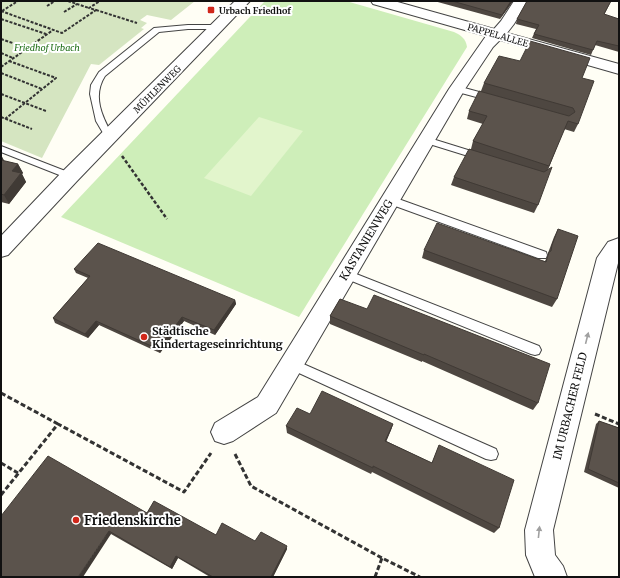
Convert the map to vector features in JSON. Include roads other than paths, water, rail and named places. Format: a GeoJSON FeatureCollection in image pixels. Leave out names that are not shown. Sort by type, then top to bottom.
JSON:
{"type":"FeatureCollection","features":[{"type":"Feature","properties":{"kind":"street","name":"MÜHLENWEG"},"geometry":{"type":"LineString","coordinates":[[1,248],[109,136],[243,1]]}},
{"type":"Feature","properties":{"kind":"street","name":"PAPPELALLEE"},"geometry":{"type":"LineString","coordinates":[[378,1],[619,70]]}},
{"type":"Feature","properties":{"kind":"street","name":"KASTANIENWEG"},"geometry":{"type":"LineString","coordinates":[[224,432],[267,405],[457,88],[487,44],[507,24],[521,1]]}},
{"type":"Feature","properties":{"kind":"street","name":"IM URBACHER FELD"},"geometry":{"type":"LineString","coordinates":[[549,573],[538,552],[539,530],[605,268],[608,258],[615,248],[619,246]]}},
{"type":"Feature","properties":{"kind":"lane"},"geometry":{"type":"LineString","coordinates":[[109,136],[100,121],[94,94],[95,85],[102,74],[157,30],[188,27],[218,27]]}},
{"type":"Feature","properties":{"kind":"lane"},"geometry":{"type":"LineString","coordinates":[[457,88],[501,101]]}},
{"type":"Feature","properties":{"kind":"lane"},"geometry":{"type":"LineString","coordinates":[[426,140],[491,160]]}},
{"type":"Feature","properties":{"kind":"lane"},"geometry":{"type":"LineString","coordinates":[[1,149],[70,176]]}},
{"type":"Feature","properties":{"kind":"lane"},"geometry":{"type":"LineString","coordinates":[[390,200],[542,255]]}},
{"type":"Feature","properties":{"kind":"lane"},"geometry":{"type":"LineString","coordinates":[[346,274],[535,350]]}},
{"type":"Feature","properties":{"kind":"lane"},"geometry":{"type":"LineString","coordinates":[[292,364],[491,454]]}},
{"type":"Feature","properties":{"kind":"place","name":"Urbach Friedhof"},"geometry":{"type":"Point","coordinates":[211,10]}},
{"type":"Feature","properties":{"kind":"place","name":"Städtische Kindertageseinrichtung"},"geometry":{"type":"Point","coordinates":[144,337]}},
{"type":"Feature","properties":{"kind":"place","name":"Friedenskirche"},"geometry":{"type":"Point","coordinates":[76,520]}},
{"type":"Feature","properties":{"kind":"park label","name":"Friedhof Urbach"},"geometry":{"type":"Point","coordinates":[47,47]}}]}
